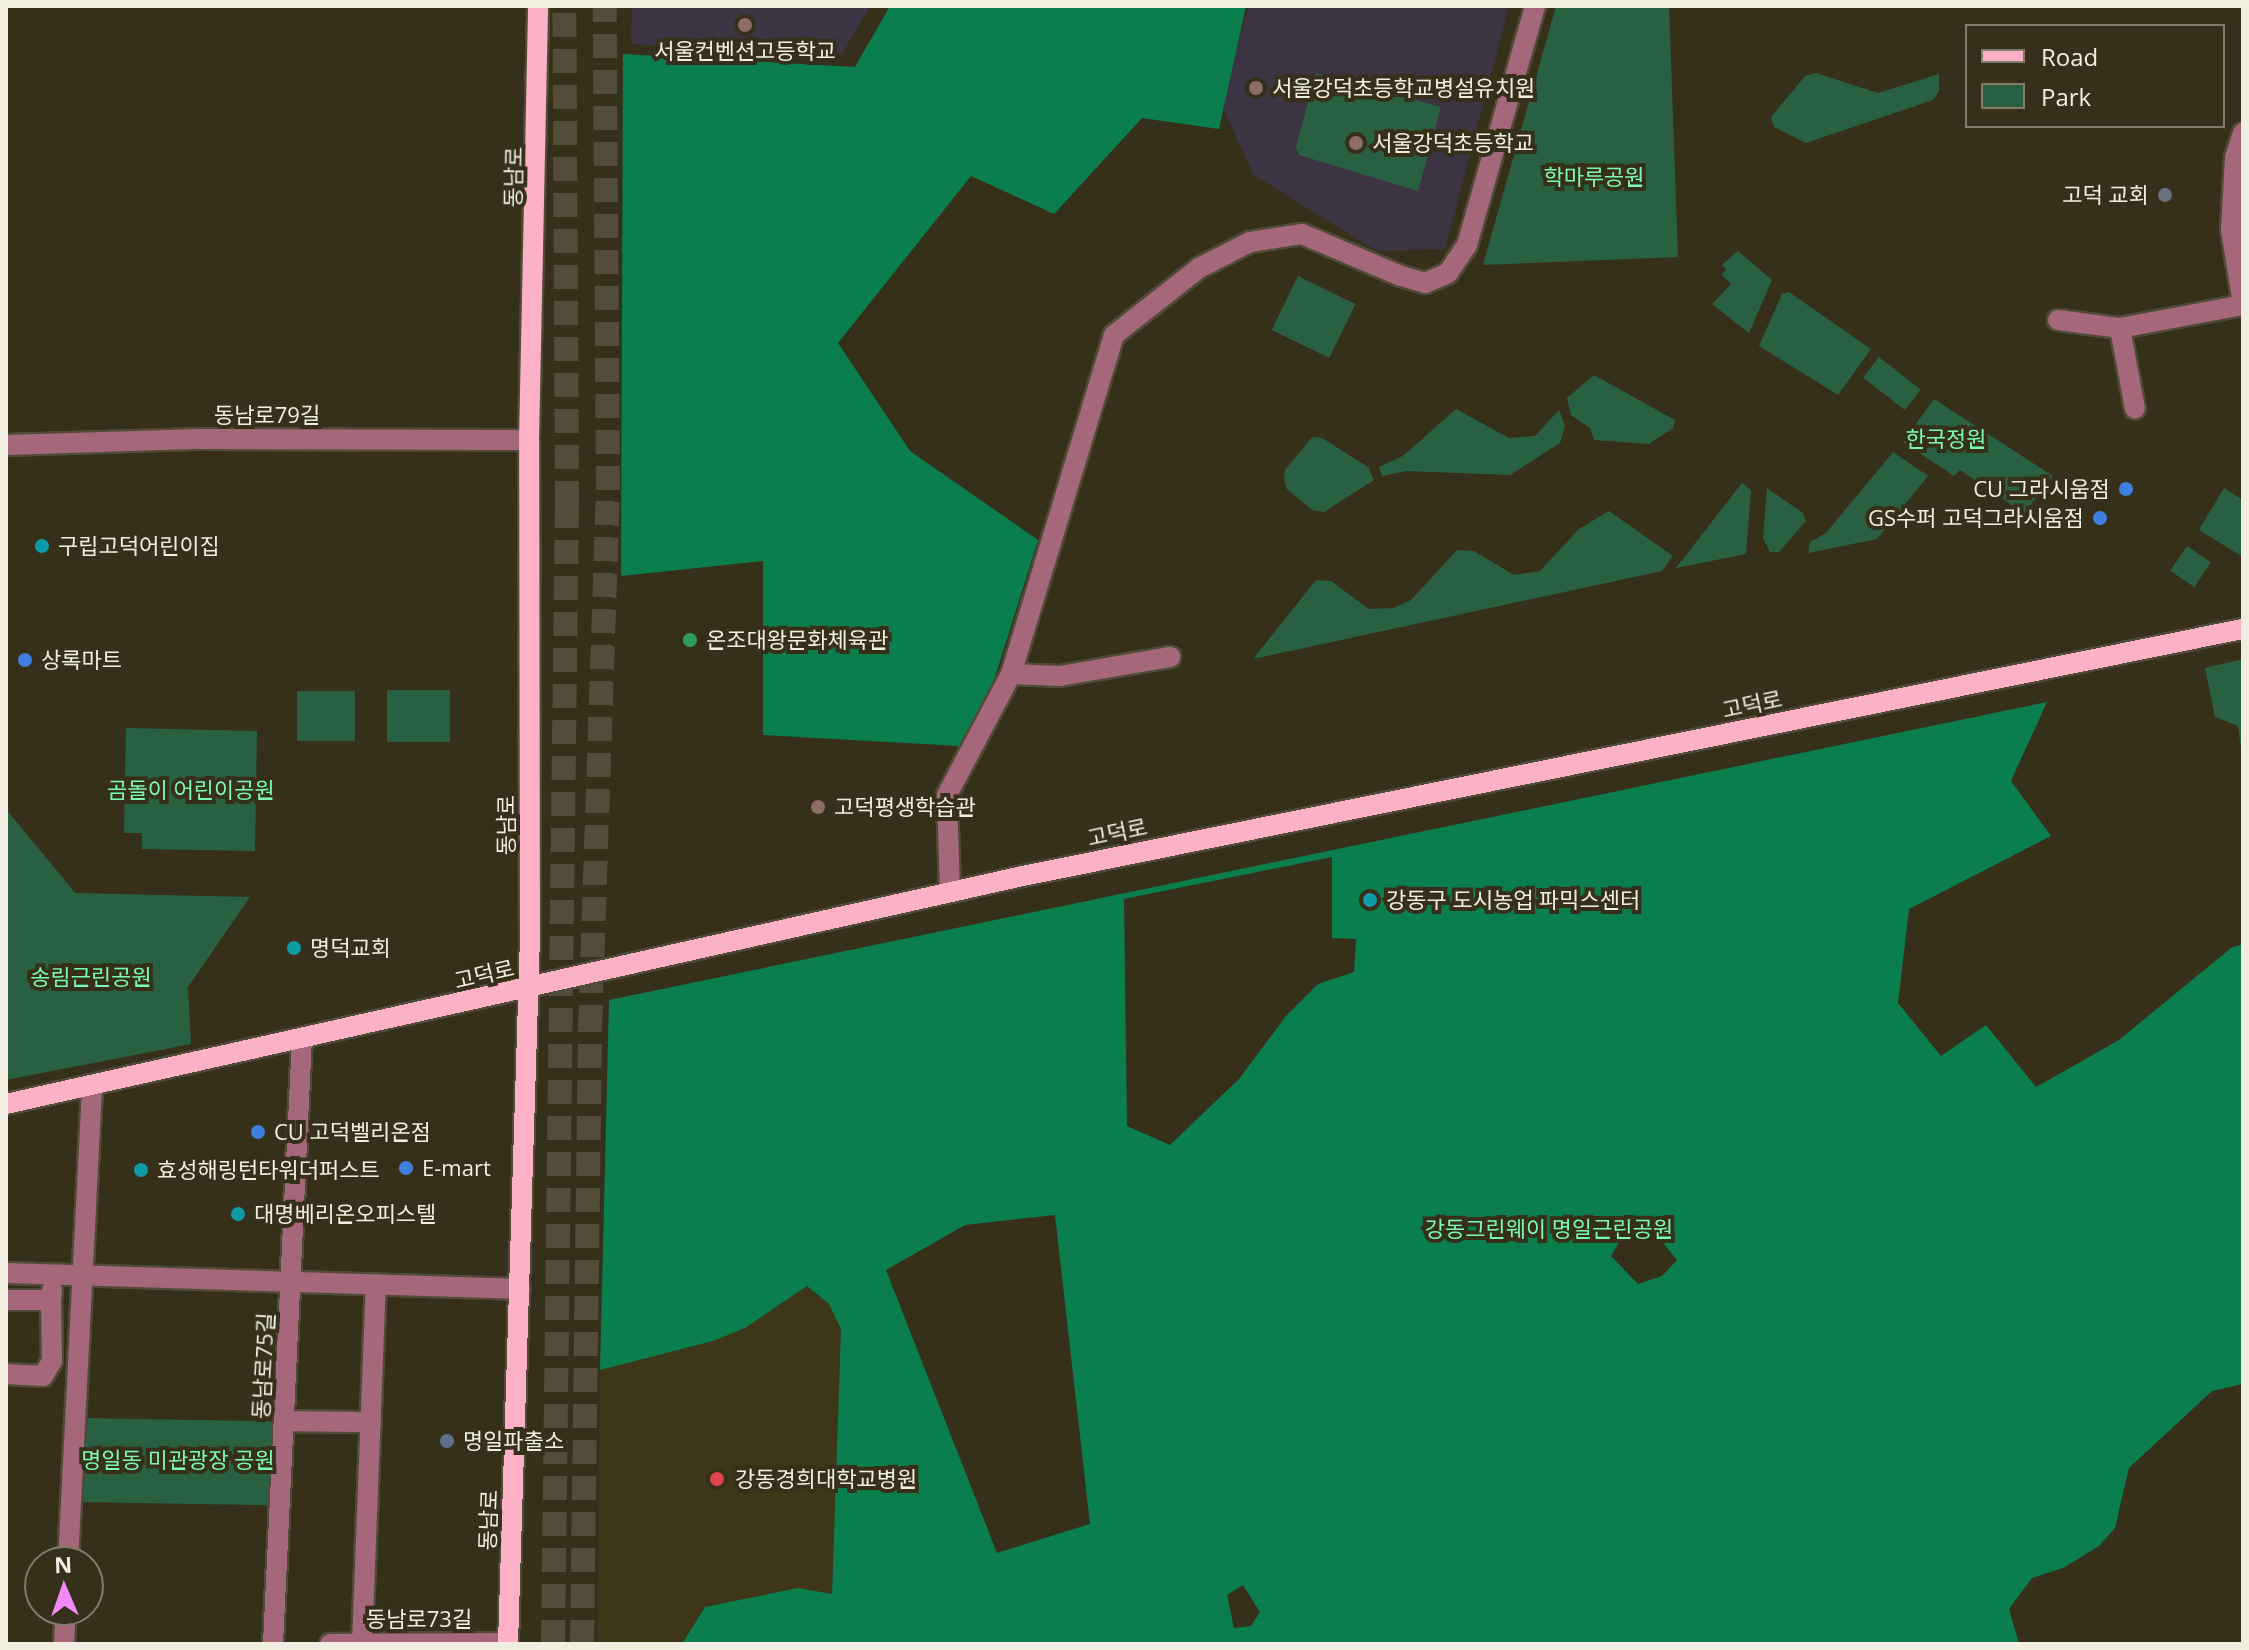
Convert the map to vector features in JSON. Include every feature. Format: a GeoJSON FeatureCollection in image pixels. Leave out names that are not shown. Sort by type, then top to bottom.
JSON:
{"type":"FeatureCollection","features":[{"type":"Feature","properties":{"kind":"main road","name":"동남로"},"geometry":{"type":"LineString","coordinates":[[508,1643],[529,988],[529,440],[538,6]]}},
{"type":"Feature","properties":{"kind":"main road","name":"고덕로"},"geometry":{"type":"LineString","coordinates":[[6,1104],[950,892],[2243,629]]}},
{"type":"Feature","properties":{"kind":"street"},"geometry":{"type":"LineString","coordinates":[[950,892],[947,795],[1011,674],[1114,335],[1199,268],[1250,242],[1302,234],[1425,283],[1448,273],[1467,245],[1535,6]]}},
{"type":"Feature","properties":{"kind":"street"},"geometry":{"type":"LineString","coordinates":[[2058,320],[2120,328],[2243,304],[2231,230],[2235,158],[2243,133]]}},
{"type":"Feature","properties":{"kind":"street"},"geometry":{"type":"LineString","coordinates":[[2120,328],[2135,409]]}},
{"type":"Feature","properties":{"kind":"street","name":"동남로79길"},"geometry":{"type":"LineString","coordinates":[[6,445],[201,439],[529,440]]}},
{"type":"Feature","properties":{"kind":"street"},"geometry":{"type":"LineString","coordinates":[[1011,674],[1060,676],[1170,657]]}},
{"type":"Feature","properties":{"kind":"street","name":"동남로75길"},"geometry":{"type":"LineString","coordinates":[[273,1644],[302,1039]]}},
{"type":"Feature","properties":{"kind":"street"},"geometry":{"type":"LineString","coordinates":[[69,1546],[92,1086]]}},
{"type":"Feature","properties":{"kind":"street","name":"동남로75길"},"geometry":{"type":"LineString","coordinates":[[6,1273],[520,1289]]}},
{"type":"Feature","properties":{"kind":"street"},"geometry":{"type":"LineString","coordinates":[[6,1374],[43,1376],[52,1361],[53,1274]]}},
{"type":"Feature","properties":{"kind":"street"},"geometry":{"type":"LineString","coordinates":[[362,1644],[376,1284]]}},
{"type":"Feature","properties":{"kind":"street"},"geometry":{"type":"LineString","coordinates":[[6,1300],[51,1300]]}},
{"type":"Feature","properties":{"kind":"street"},"geometry":{"type":"LineString","coordinates":[[285,1421],[371,1422]]}},
{"type":"Feature","properties":{"kind":"street","name":"동남로73길"},"geometry":{"type":"LineString","coordinates":[[330,1644],[508,1643]]}},
{"type":"Feature","properties":{"kind":"shaded area","name":"서울컨벤션고등학교"},"geometry":{"type":"Polygon","coordinates":[[[632,6],[870,6],[842,54],[631,44],[632,6]]]}},
{"type":"Feature","properties":{"kind":"shaded area","name":"서울강덕초등학교"},"geometry":{"type":"Polygon","coordinates":[[[1249,6],[1509,6],[1445,249],[1377,251],[1254,175],[1224,110],[1224,91],[1249,6]]]}},
{"type":"Feature","properties":{"kind":"shaded area","name":"강동경희대학교병원"},"geometry":{"type":"Polygon","coordinates":[[[807,1286],[829,1304],[841,1329],[832,1594],[798,1588],[688,1632],[682,1644],[597,1644],[600,1370],[713,1341],[745,1328],[807,1286]]]}},
{"type":"Feature","properties":{"kind":"green space"},"geometry":{"type":"Polygon","coordinates":[[[890,6],[1246,6],[1219,129],[1142,118],[1054,214],[971,176],[838,343],[910,451],[1038,540],[985,709],[959,746],[763,735],[763,561],[621,576],[623,54],[855,67],[890,6]]]}},
{"type":"Feature","properties":{"kind":"green space","name":"학마루공원"},"geometry":{"type":"Polygon","coordinates":[[[1556,6],[1669,6],[1678,257],[1483,265],[1556,6]]]}},
{"type":"Feature","properties":{"kind":"green space"},"geometry":{"type":"Polygon","coordinates":[[[1316,73],[1441,107],[1418,191],[1299,155],[1296,147],[1316,73]]]}},
{"type":"Feature","properties":{"kind":"green space"},"geometry":{"type":"Polygon","coordinates":[[[1816,73],[1878,93],[1939,74],[1939,91],[1933,100],[1806,143],[1774,127],[1771,117],[1805,76],[1816,73]]]}},
{"type":"Feature","properties":{"kind":"green space"},"geometry":{"type":"Polygon","coordinates":[[[1738,251],[1772,280],[1749,333],[1712,304],[1731,284],[1722,275],[1726,269],[1722,265],[1738,251]]]}},
{"type":"Feature","properties":{"kind":"green space"},"geometry":{"type":"Polygon","coordinates":[[[1298,276],[1356,304],[1329,358],[1272,330],[1298,276]]]}},
{"type":"Feature","properties":{"kind":"green space"},"geometry":{"type":"Polygon","coordinates":[[[1789,292],[1871,349],[1838,395],[1759,346],[1782,294],[1789,292]]]}},
{"type":"Feature","properties":{"kind":"green space"},"geometry":{"type":"Polygon","coordinates":[[[1879,357],[1921,390],[1905,410],[1863,377],[1879,357]]]}},
{"type":"Feature","properties":{"kind":"green space"},"geometry":{"type":"Polygon","coordinates":[[[1594,375],[1675,420],[1673,428],[1649,444],[1594,440],[1590,428],[1571,415],[1567,398],[1594,375]]]}},
{"type":"Feature","properties":{"kind":"green space","name":"한국정원"},"geometry":{"type":"Polygon","coordinates":[[[1934,399],[2053,476],[2024,513],[1960,470],[1954,476],[1903,442],[1934,399]]]}},
{"type":"Feature","properties":{"kind":"green space"},"geometry":{"type":"Polygon","coordinates":[[[1456,409],[1509,438],[1535,436],[1559,410],[1565,426],[1560,443],[1510,475],[1406,471],[1382,476],[1379,467],[1403,456],[1456,409]]]}},
{"type":"Feature","properties":{"kind":"green space"},"geometry":{"type":"Polygon","coordinates":[[[1312,437],[1322,438],[1368,467],[1374,480],[1324,512],[1312,510],[1287,489],[1284,480],[1285,470],[1312,437]]]}},
{"type":"Feature","properties":{"kind":"green space"},"geometry":{"type":"Polygon","coordinates":[[[1893,452],[1928,476],[1877,539],[1808,553],[1810,542],[1826,533],[1893,452]]]}},
{"type":"Feature","properties":{"kind":"green space"},"geometry":{"type":"Polygon","coordinates":[[[1742,483],[1751,490],[1746,554],[1676,568],[1742,483]]]}},
{"type":"Feature","properties":{"kind":"green space"},"geometry":{"type":"Polygon","coordinates":[[[1767,488],[1803,513],[1806,521],[1779,552],[1770,552],[1763,538],[1767,488]]]}},
{"type":"Feature","properties":{"kind":"green space"},"geometry":{"type":"Polygon","coordinates":[[[2224,488],[2243,500],[2243,557],[2199,530],[2224,488]]]}},
{"type":"Feature","properties":{"kind":"green space"},"geometry":{"type":"Polygon","coordinates":[[[1609,511],[1673,556],[1662,571],[1253,659],[1316,580],[1331,581],[1369,609],[1394,608],[1411,600],[1457,550],[1474,551],[1514,575],[1540,571],[1579,529],[1609,511]]]}},
{"type":"Feature","properties":{"kind":"green space"},"geometry":{"type":"Polygon","coordinates":[[[2187,546],[2211,562],[2194,587],[2170,571],[2187,546]]]}},
{"type":"Feature","properties":{"kind":"green space"},"geometry":{"type":"Polygon","coordinates":[[[2243,659],[2243,763],[2238,726],[2215,717],[2205,668],[2243,659]]]}},
{"type":"Feature","properties":{"kind":"green space"},"geometry":{"type":"Polygon","coordinates":[[[387,690],[450,690],[450,742],[387,742],[387,690]]]}},
{"type":"Feature","properties":{"kind":"green space"},"geometry":{"type":"Polygon","coordinates":[[[297,691],[355,691],[355,741],[297,741],[297,691]]]}},
{"type":"Feature","properties":{"kind":"green space","name":"강동그린웨이 명일근린공원"},"geometry":{"type":"Polygon","coordinates":[[[2047,702],[2011,781],[2051,836],[1909,909],[1898,1003],[1941,1056],[1986,1025],[2036,1087],[2119,1040],[2231,948],[2243,944],[2243,1384],[2212,1391],[2129,1468],[2115,1528],[2099,1546],[2063,1568],[2032,1578],[2009,1609],[2019,1644],[682,1644],[705,1607],[798,1588],[832,1594],[841,1329],[829,1304],[807,1286],[745,1328],[713,1341],[600,1370],[609,1000],[2047,702]],[[1332,857],[1124,899],[1127,1126],[1170,1145],[1239,1079],[1286,1016],[1318,984],[1354,972],[1356,939],[1332,938],[1332,857]],[[1055,1215],[965,1225],[886,1270],[997,1553],[1090,1524],[1055,1215]],[[1650,1227],[1625,1232],[1611,1256],[1638,1284],[1662,1276],[1677,1260],[1650,1227]],[[1243,1585],[1227,1595],[1234,1628],[1251,1626],[1260,1612],[1243,1585]]]}},
{"type":"Feature","properties":{"kind":"green space","name":"곰돌이 어린이공원"},"geometry":{"type":"Polygon","coordinates":[[[126,728],[257,731],[255,851],[142,849],[142,833],[124,833],[126,728]]]}},
{"type":"Feature","properties":{"kind":"green space","name":"송림근린공원"},"geometry":{"type":"Polygon","coordinates":[[[6,809],[75,893],[250,897],[188,987],[191,1044],[6,1080],[6,809]]]}},
{"type":"Feature","properties":{"kind":"green space","name":"명일동 미관광장 공원"},"geometry":{"type":"Polygon","coordinates":[[[80,1418],[278,1421],[277,1505],[79,1502],[80,1418]]]}},
{"type":"Feature","properties":{"kind":"tunnel"},"geometry":{"type":"LineString","coordinates":[[553,1644],[567,505],[564,6]]}},
{"type":"Feature","properties":{"kind":"tunnel"},"geometry":{"type":"LineString","coordinates":[[582,1644],[590,1029],[608,490],[605,6]]}},
{"type":"Feature","properties":{"kind":"place","name":"서울컨벤션고등학교"},"geometry":{"type":"Point","coordinates":[745,25]}},
{"type":"Feature","properties":{"kind":"place","name":"서울강덕초등학교병설유치원"},"geometry":{"type":"Point","coordinates":[1256,88]}},
{"type":"Feature","properties":{"kind":"place","name":"서울강덕초등학교"},"geometry":{"type":"Point","coordinates":[1356,143]}},
{"type":"Feature","properties":{"kind":"place","name":"고덕 교회"},"geometry":{"type":"Point","coordinates":[2165,195]}},
{"type":"Feature","properties":{"kind":"place","name":"CU 그라시움점"},"geometry":{"type":"Point","coordinates":[2126,489]}},
{"type":"Feature","properties":{"kind":"place","name":"GS수퍼 고덕그라시움점"},"geometry":{"type":"Point","coordinates":[2100,518]}},
{"type":"Feature","properties":{"kind":"place","name":"구립고덕어린이집"},"geometry":{"type":"Point","coordinates":[42,546]}},
{"type":"Feature","properties":{"kind":"place","name":"온조대왕문화체육관"},"geometry":{"type":"Point","coordinates":[690,640]}},
{"type":"Feature","properties":{"kind":"place","name":"상록마트"},"geometry":{"type":"Point","coordinates":[25,660]}},
{"type":"Feature","properties":{"kind":"place","name":"고덕평생학습관"},"geometry":{"type":"Point","coordinates":[818,807]}},
{"type":"Feature","properties":{"kind":"place","name":"강동구 도시농업 파믹스센터"},"geometry":{"type":"Point","coordinates":[1370,900]}},
{"type":"Feature","properties":{"kind":"place","name":"명덕교회"},"geometry":{"type":"Point","coordinates":[294,948]}},
{"type":"Feature","properties":{"kind":"place","name":"CU 고덕벨리온점"},"geometry":{"type":"Point","coordinates":[258,1132]}},
{"type":"Feature","properties":{"kind":"place","name":"E-mart"},"geometry":{"type":"Point","coordinates":[406,1168]}},
{"type":"Feature","properties":{"kind":"place","name":"효성해링턴타워더퍼스트"},"geometry":{"type":"Point","coordinates":[141,1170]}},
{"type":"Feature","properties":{"kind":"place","name":"대명베리온오피스텔"},"geometry":{"type":"Point","coordinates":[238,1214]}},
{"type":"Feature","properties":{"kind":"place","name":"명일파출소"},"geometry":{"type":"Point","coordinates":[447,1441]}},
{"type":"Feature","properties":{"kind":"place","name":"강동경희대학교병원"},"geometry":{"type":"Point","coordinates":[717,1479]}}]}
